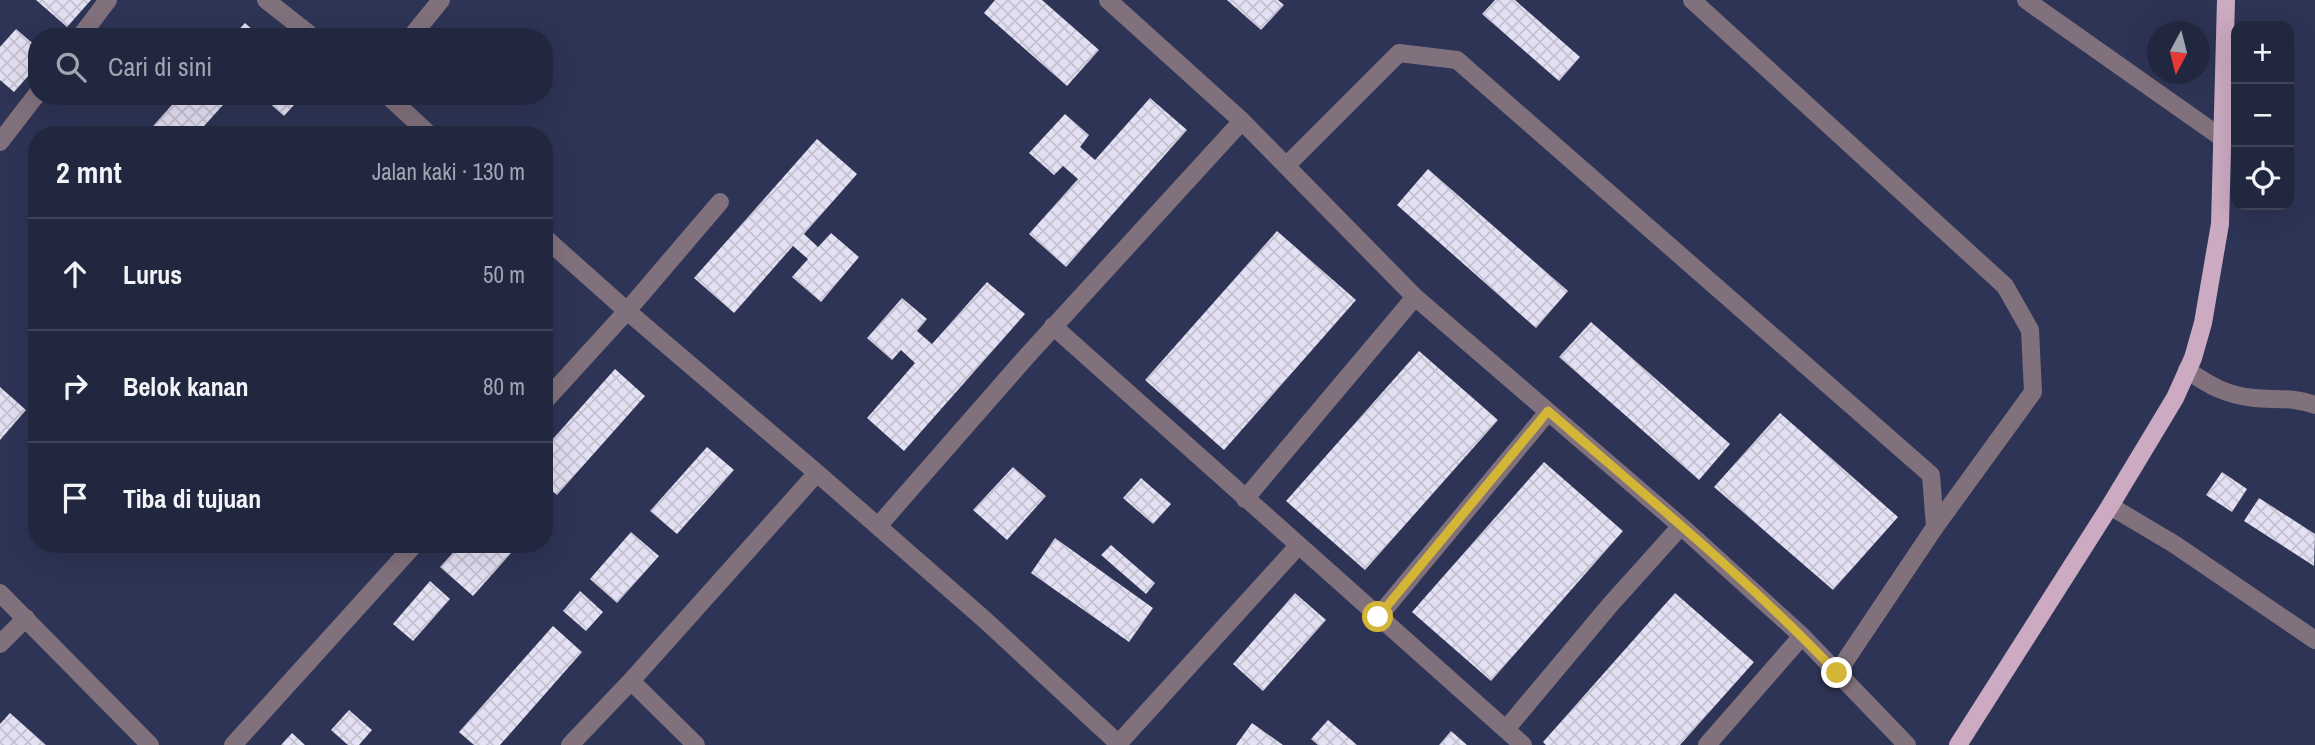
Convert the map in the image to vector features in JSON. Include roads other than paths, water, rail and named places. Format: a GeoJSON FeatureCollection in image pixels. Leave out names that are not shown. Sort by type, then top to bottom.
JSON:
{"type":"FeatureCollection","features":[{"type":"Feature","properties":{"kind":"main road"},"geometry":{"type":"LineString","coordinates":[[1958,745],[2110,506],[2175,398],[2187,370],[2203,323],[2220,224],[2226,0]]}},
{"type":"Feature","properties":{"kind":"street"},"geometry":{"type":"LineString","coordinates":[[87,28],[108,0]]}},
{"type":"Feature","properties":{"kind":"street"},"geometry":{"type":"LineString","coordinates":[[266,0],[302,28]]}},
{"type":"Feature","properties":{"kind":"street"},"geometry":{"type":"LineString","coordinates":[[418,28],[441,0]]}},
{"type":"Feature","properties":{"kind":"street"},"geometry":{"type":"LineString","coordinates":[[1108,0],[1242,121],[1415,297],[1681,526],[1802,636],[1907,745]]}},
{"type":"Feature","properties":{"kind":"street"},"geometry":{"type":"LineString","coordinates":[[1692,0],[2005,286],[2030,330],[2034,392],[1935,527],[1837,673]]}},
{"type":"Feature","properties":{"kind":"street"},"geometry":{"type":"LineString","coordinates":[[2026,0],[2222,138]]}},
{"type":"Feature","properties":{"kind":"street"},"geometry":{"type":"LineString","coordinates":[[1286,166],[1399,53],[1457,60],[1931,475],[1935,527]]}},
{"type":"Feature","properties":{"kind":"street"},"geometry":{"type":"LineString","coordinates":[[0,142],[29,105]]}},
{"type":"Feature","properties":{"kind":"street"},"geometry":{"type":"LineString","coordinates":[[397,105],[420,126]]}},
{"type":"Feature","properties":{"kind":"street"},"geometry":{"type":"LineString","coordinates":[[879,525],[1054,327],[1242,121]]}},
{"type":"Feature","properties":{"kind":"street"},"geometry":{"type":"LineString","coordinates":[[553,392],[720,202]]}},
{"type":"Feature","properties":{"kind":"street"},"geometry":{"type":"LineString","coordinates":[[553,245],[879,525],[1119,744],[1298,546]]}},
{"type":"Feature","properties":{"kind":"street"},"geometry":{"type":"LineString","coordinates":[[1245,499],[1415,297]]}},
{"type":"Feature","properties":{"kind":"street"},"geometry":{"type":"LineString","coordinates":[[1054,327],[1523,745]]}},
{"type":"Feature","properties":{"kind":"street"},"geometry":{"type":"LineString","coordinates":[[2187,370],[2211,387],[2231,394],[2255,398],[2290,398],[2315,405]]}},
{"type":"Feature","properties":{"kind":"street"},"geometry":{"type":"LineString","coordinates":[[1378,617],[1548,411]]}},
{"type":"Feature","properties":{"kind":"street"},"geometry":{"type":"LineString","coordinates":[[570,745],[631,681],[817,472]]}},
{"type":"Feature","properties":{"kind":"street"},"geometry":{"type":"LineString","coordinates":[[2110,506],[2174,544],[2315,640]]}},
{"type":"Feature","properties":{"kind":"street"},"geometry":{"type":"LineString","coordinates":[[1507,728],[1610,605],[1681,526]]}},
{"type":"Feature","properties":{"kind":"street"},"geometry":{"type":"LineString","coordinates":[[233,745],[407,553]]}},
{"type":"Feature","properties":{"kind":"street"},"geometry":{"type":"LineString","coordinates":[[0,593],[150,745]]}},
{"type":"Feature","properties":{"kind":"street"},"geometry":{"type":"LineString","coordinates":[[0,644],[26,618]]}},
{"type":"Feature","properties":{"kind":"street"},"geometry":{"type":"LineString","coordinates":[[1707,745],[1802,636]]}},
{"type":"Feature","properties":{"kind":"street"},"geometry":{"type":"LineString","coordinates":[[631,681],[696,745]]}}]}
